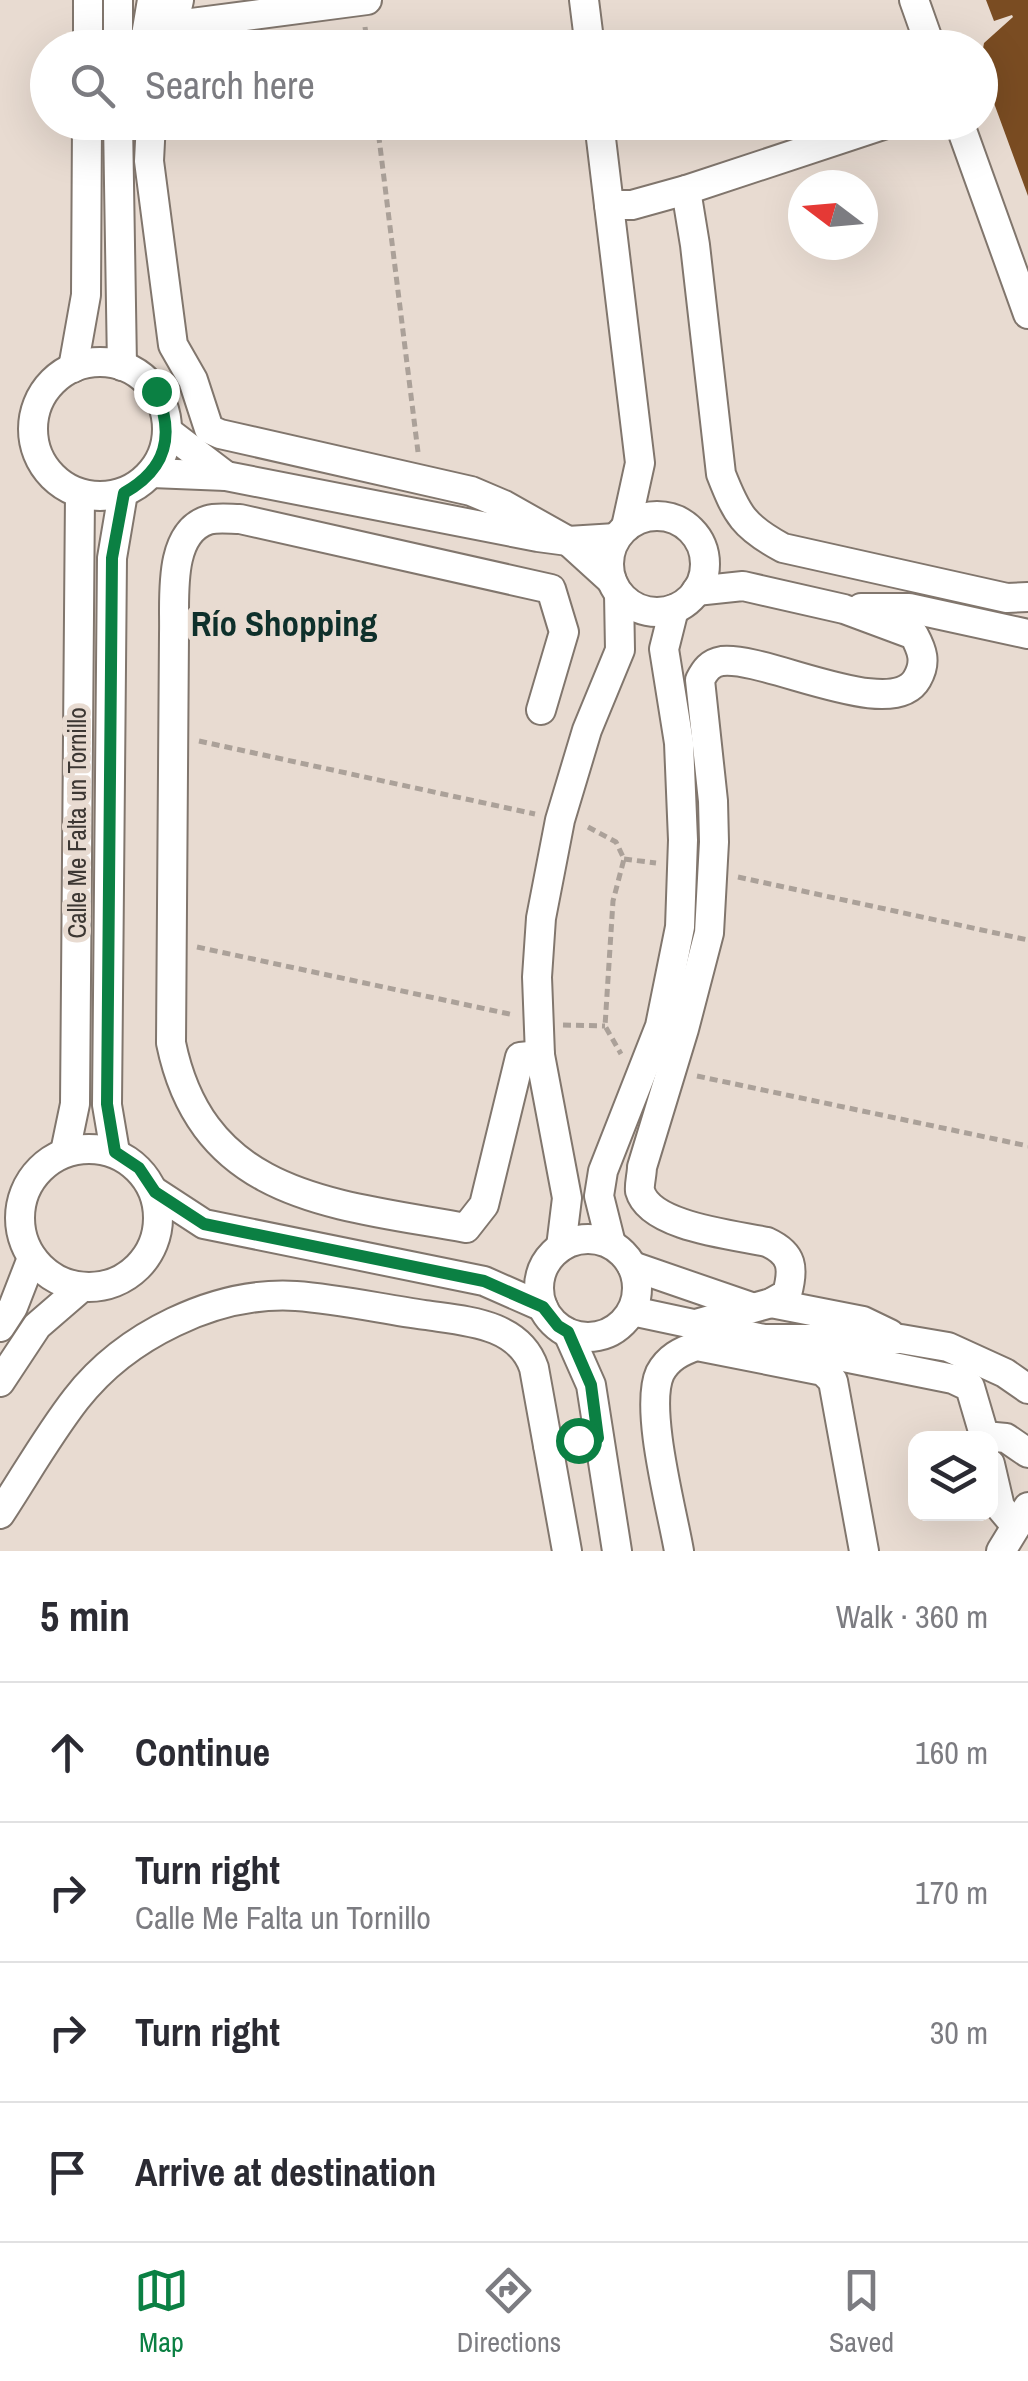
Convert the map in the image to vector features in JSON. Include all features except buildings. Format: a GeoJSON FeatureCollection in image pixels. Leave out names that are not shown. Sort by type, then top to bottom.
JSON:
{"type":"FeatureCollection","features":[{"type":"Feature","properties":{"kind":"street"},"geometry":{"type":"LineString","coordinates":[[88,0],[88,30]]}},
{"type":"Feature","properties":{"kind":"street"},"geometry":{"type":"LineString","coordinates":[[118,0],[118,30]]}},
{"type":"Feature","properties":{"kind":"street"},"geometry":{"type":"LineString","coordinates":[[147,30],[152,0]]}},
{"type":"Feature","properties":{"kind":"street"},"geometry":{"type":"LineString","coordinates":[[584,0],[588,30]]}},
{"type":"Feature","properties":{"kind":"street"},"geometry":{"type":"LineString","coordinates":[[914,0],[925,30]]}},
{"type":"Feature","properties":{"kind":"street"},"geometry":{"type":"LineString","coordinates":[[174,23],[356,1]]}},
{"type":"Feature","properties":{"kind":"street"},"geometry":{"type":"LineString","coordinates":[[73,368],[86,296],[87,140]]}},
{"type":"Feature","properties":{"kind":"street"},"geometry":{"type":"LineString","coordinates":[[118,140],[122,366]]}},
{"type":"Feature","properties":{"kind":"street"},"geometry":{"type":"LineString","coordinates":[[150,140],[148,162],[174,345],[193,380],[209,428],[220,434],[465,488],[568,541],[644,610],[674,608],[696,590],[702,580],[704,556]]}},
{"type":"Feature","properties":{"kind":"street"},"geometry":{"type":"LineString","coordinates":[[601,140],[640,463],[668,517],[692,531],[704,556],[743,586]]}},
{"type":"Feature","properties":{"kind":"street"},"geometry":{"type":"LineString","coordinates":[[610,204],[632,205],[686,190],[837,140]]}},
{"type":"Feature","properties":{"kind":"street"},"geometry":{"type":"LineString","coordinates":[[965,140],[1028,314]]}},
{"type":"Feature","properties":{"kind":"street"},"geometry":{"type":"LineString","coordinates":[[686,190],[720,474],[734,506],[754,532],[784,548],[1007,598],[1028,597]]}},
{"type":"Feature","properties":{"kind":"street"},"geometry":{"type":"LineString","coordinates":[[89,363],[122,366],[141,376],[156,391],[168,431],[163,453],[152,473],[124,493],[102,497],[80,494],[59,483],[44,466],[35,445],[33,422],[40,400],[54,380],[73,368],[89,363]]}},
{"type":"Feature","properties":{"kind":"street"},"geometry":{"type":"LineString","coordinates":[[168,431],[226,476]]}},
{"type":"Feature","properties":{"kind":"street"},"geometry":{"type":"LineString","coordinates":[[640,463],[609,566],[616,587],[620,650],[587,730],[560,820],[541,918],[537,977],[540,1055],[567,1198],[540,1294],[543,1307],[558,1326],[568,1332],[594,1336],[608,1333],[632,1310],[636,1281],[632,1266],[611,1244],[599,1196],[604,1171],[660,1026],[680,927],[683,840],[679,743],[664,649],[674,608]]}},
{"type":"Feature","properties":{"kind":"street"},"geometry":{"type":"LineString","coordinates":[[152,473],[226,476],[568,541],[621,533],[639,519],[668,517]]}},
{"type":"Feature","properties":{"kind":"street","name":"Calle Me Falta un Tornillo"},"geometry":{"type":"LineString","coordinates":[[115,1152],[107,1104],[112,558],[124,493]]}},
{"type":"Feature","properties":{"kind":"street","name":"Calle Me Falta un Tornillo"},"geometry":{"type":"LineString","coordinates":[[65,1152],[76,1104],[80,494]]}},
{"type":"Feature","properties":{"kind":"street"},"geometry":{"type":"LineString","coordinates":[[540,710],[564,632],[551,589],[240,519],[207,520],[185,537],[177,567],[171,1044],[188,1102],[204,1126],[231,1157],[276,1184],[361,1208],[466,1228],[484,1205],[520,1057],[540,1055]]}},
{"type":"Feature","properties":{"kind":"street"},"geometry":{"type":"LineString","coordinates":[[696,590],[743,586],[844,608],[914,635],[923,652],[922,668],[914,684],[899,693],[871,694],[747,663],[720,661],[706,668],[700,680],[713,801],[709,933],[642,1167],[640,1190],[652,1209],[670,1220],[767,1242],[782,1249],[791,1261],[792,1277],[787,1294],[696,1324]]}},
{"type":"Feature","properties":{"kind":"street"},"geometry":{"type":"LineString","coordinates":[[844,608],[909,608],[1028,634]]}},
{"type":"Feature","properties":{"kind":"street"},"geometry":{"type":"LineString","coordinates":[[155,1192],[160,1220],[152,1249],[135,1271],[110,1285],[81,1288],[54,1278],[32,1258],[22,1235],[20,1210],[27,1185],[43,1165],[65,1152],[90,1148],[115,1152],[139,1168],[155,1192],[204,1224],[484,1281],[543,1307]]}},
{"type":"Feature","properties":{"kind":"street"},"geometry":{"type":"LineString","coordinates":[[152,1249],[204,1224]]}},
{"type":"Feature","properties":{"kind":"street"},"geometry":{"type":"LineString","coordinates":[[484,1281],[552,1257],[585,1239],[611,1244]]}},
{"type":"Feature","properties":{"kind":"street"},"geometry":{"type":"LineString","coordinates":[[0,1327],[13,1307],[32,1258]]}},
{"type":"Feature","properties":{"kind":"street"},"geometry":{"type":"LineString","coordinates":[[632,1266],[761,1305],[863,1322],[901,1339]]}},
{"type":"Feature","properties":{"kind":"street"},"geometry":{"type":"LineString","coordinates":[[0,1382],[36,1326],[81,1288]]}},
{"type":"Feature","properties":{"kind":"street"},"geometry":{"type":"LineString","coordinates":[[0,1514],[77,1397],[114,1361],[160,1328],[245,1298],[295,1296],[458,1320],[507,1333],[522,1345],[530,1357],[567,1551]]}},
{"type":"Feature","properties":{"kind":"street"},"geometry":{"type":"LineString","coordinates":[[632,1310],[952,1379],[970,1387],[983,1431]]}},
{"type":"Feature","properties":{"kind":"street"},"geometry":{"type":"LineString","coordinates":[[568,1332],[591,1385],[618,1551]]}},
{"type":"Feature","properties":{"kind":"street"},"geometry":{"type":"LineString","coordinates":[[591,1385],[608,1333]]}},
{"type":"Feature","properties":{"kind":"street"},"geometry":{"type":"LineString","coordinates":[[764,1339],[901,1339],[948,1347],[1028,1388]]}},
{"type":"Feature","properties":{"kind":"street"},"geometry":{"type":"LineString","coordinates":[[679,1551],[653,1400],[661,1372],[677,1353],[696,1346],[823,1371],[833,1382],[864,1551]]}},
{"type":"Feature","properties":{"kind":"street"},"geometry":{"type":"LineString","coordinates":[[548,1445],[598,1438]]}},
{"type":"Feature","properties":{"kind":"street"},"geometry":{"type":"LineString","coordinates":[[998,1441],[1006,1438],[1028,1453]]}},
{"type":"Feature","properties":{"kind":"street"},"geometry":{"type":"LineString","coordinates":[[998,1497],[1000,1506],[1022,1516],[1001,1551]]}},
{"type":"Feature","properties":{"kind":"path"},"geometry":{"type":"LineString","coordinates":[[379,140],[418,455]]}},
{"type":"Feature","properties":{"kind":"path"},"geometry":{"type":"LineString","coordinates":[[173,738],[542,816]]}},
{"type":"Feature","properties":{"kind":"path"},"geometry":{"type":"LineString","coordinates":[[588,827],[616,842],[624,859],[613,901],[605,1026],[624,1061]]}},
{"type":"Feature","properties":{"kind":"path"},"geometry":{"type":"LineString","coordinates":[[624,859],[664,864]]}},
{"type":"Feature","properties":{"kind":"path"},"geometry":{"type":"LineString","coordinates":[[736,877],[1028,940]]}},
{"type":"Feature","properties":{"kind":"path"},"geometry":{"type":"LineString","coordinates":[[172,942],[517,1016]]}},
{"type":"Feature","properties":{"kind":"path"},"geometry":{"type":"LineString","coordinates":[[559,1025],[605,1026]]}},
{"type":"Feature","properties":{"kind":"path"},"geometry":{"type":"LineString","coordinates":[[697,1076],[1028,1146]]}},
{"type":"Feature","properties":{"kind":"district","name":"Río Shopping"},"geometry":{"type":"Point","coordinates":[284,624]}},
{"type":"Feature","properties":{"kind":"route"},"geometry":{"type":"LineString","coordinates":[[156,391],[168,431],[163,453],[152,473],[124,493],[112,558],[107,1104],[115,1152],[139,1168],[155,1192],[204,1224],[484,1281],[543,1307],[549,1318],[568,1332],[591,1385],[598,1438],[578,1440]]}}]}
